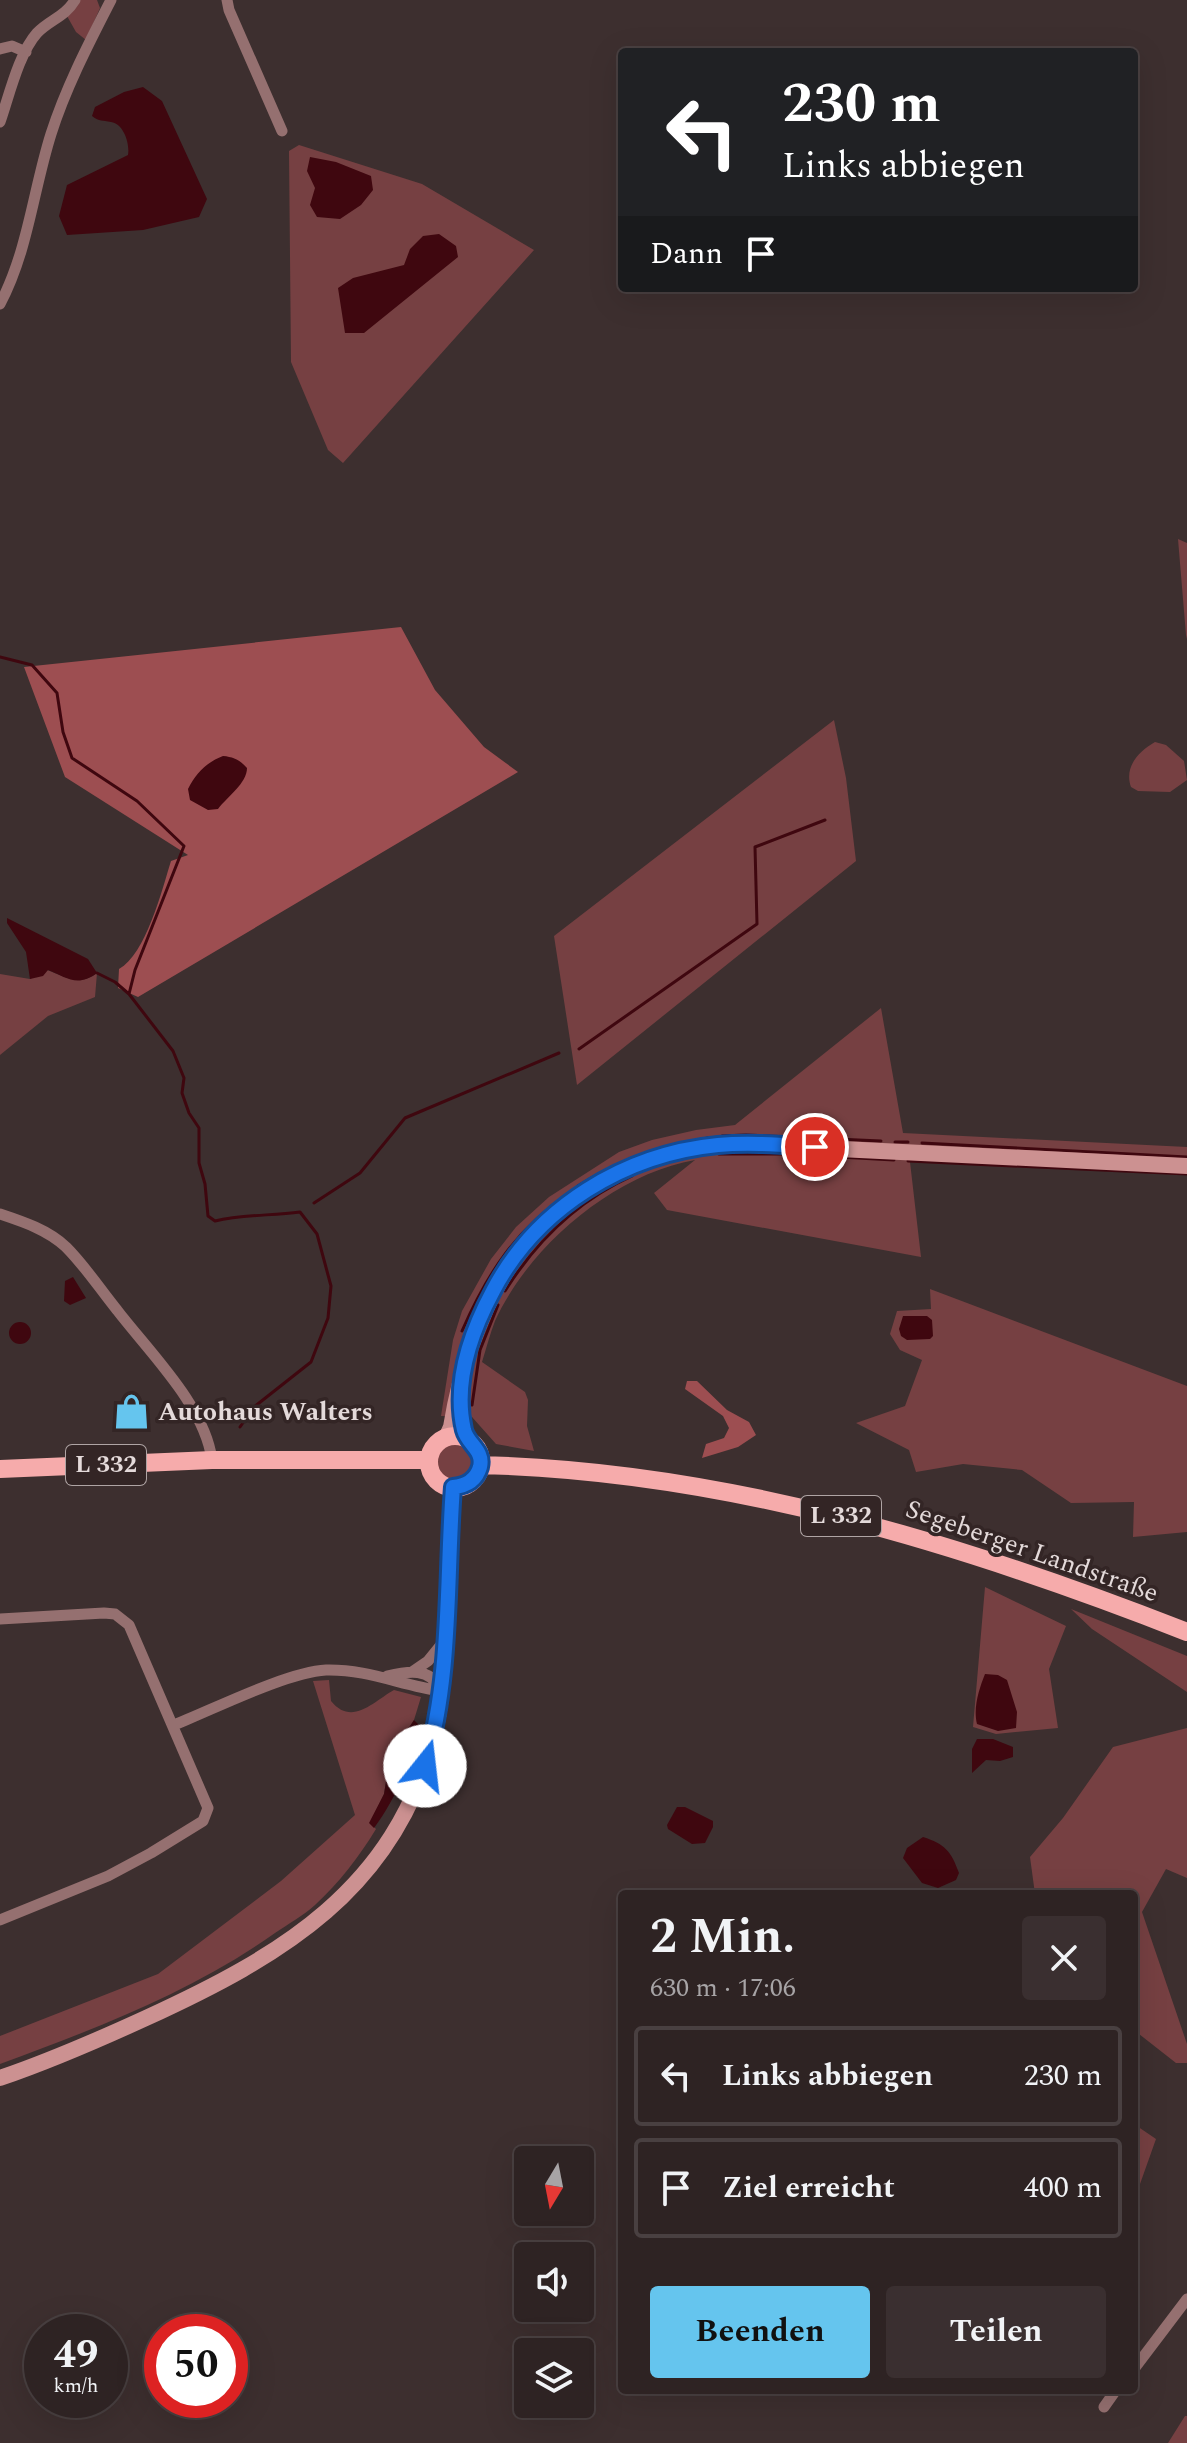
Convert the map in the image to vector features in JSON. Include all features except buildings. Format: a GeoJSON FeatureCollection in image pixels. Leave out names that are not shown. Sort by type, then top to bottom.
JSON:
{"type":"FeatureCollection","features":[{"type":"Feature","properties":{"kind":"main road"},"geometry":{"type":"LineString","coordinates":[[446,1438],[476,1326],[495,1287],[523,1246],[574,1198],[618,1172],[660,1156],[696,1148],[739,1144],[1187,1166]]}},
{"type":"Feature","properties":{"kind":"main road"},"geometry":{"type":"LineString","coordinates":[[461,1387],[463,1426],[468,1440]]}},
{"type":"Feature","properties":{"kind":"main road"},"geometry":{"type":"LineString","coordinates":[[458,1436],[468,1440],[478,1450],[480,1465],[472,1481],[453,1487],[436,1479],[429,1460],[434,1446],[446,1438],[458,1436]]}},
{"type":"Feature","properties":{"kind":"main road","name":"L 332"},"geometry":{"type":"LineString","coordinates":[[0,1469],[212,1460],[429,1460]]}},
{"type":"Feature","properties":{"kind":"main road","name":"Segeberger Landstraße"},"geometry":{"type":"LineString","coordinates":[[480,1465],[524,1466],[636,1478],[718,1490],[821,1511],[1020,1569],[1187,1632]]}},
{"type":"Feature","properties":{"kind":"main road"},"geometry":{"type":"LineString","coordinates":[[0,2078],[81,2048],[224,1981],[322,1917],[369,1869],[409,1805],[435,1734],[442,1691],[453,1487]]}},
{"type":"Feature","properties":{"kind":"street"},"geometry":{"type":"LineString","coordinates":[[0,122],[26,52],[39,31],[64,15],[75,0]]}},
{"type":"Feature","properties":{"kind":"street"},"geometry":{"type":"LineString","coordinates":[[0,304],[10,285],[51,135],[80,62],[111,0]]}},
{"type":"Feature","properties":{"kind":"street"},"geometry":{"type":"LineString","coordinates":[[227,0],[282,131]]}},
{"type":"Feature","properties":{"kind":"street"},"geometry":{"type":"LineString","coordinates":[[0,49],[12,46],[26,52]]}},
{"type":"Feature","properties":{"kind":"street"},"geometry":{"type":"LineString","coordinates":[[0,1214],[44,1232],[64,1246],[86,1270],[196,1414],[210,1443],[212,1460]]}},
{"type":"Feature","properties":{"kind":"street"},"geometry":{"type":"LineString","coordinates":[[0,1619],[104,1613],[123,1619],[129,1625],[174,1725],[208,1808],[203,1821],[108,1876],[0,1920]]}},
{"type":"Feature","properties":{"kind":"street"},"geometry":{"type":"LineString","coordinates":[[411,1673],[428,1661],[445,1639]]}},
{"type":"Feature","properties":{"kind":"street"},"geometry":{"type":"LineString","coordinates":[[174,1725],[305,1674],[324,1670],[386,1676],[442,1691]]}},
{"type":"Feature","properties":{"kind":"street"},"geometry":{"type":"LineString","coordinates":[[386,1676],[411,1673],[429,1675],[442,1691]]}},
{"type":"Feature","properties":{"kind":"street"},"geometry":{"type":"LineString","coordinates":[[1138,2364],[1187,2299]]}},
{"type":"Feature","properties":{"kind":"street"},"geometry":{"type":"LineString","coordinates":[[1104,2407],[1113,2394]]}},
{"type":"Feature","properties":{"kind":"shaded area"},"geometry":{"type":"Polygon","coordinates":[[[78,0],[97,0],[100,8],[86,40],[76,32],[67,16],[78,0]]]}},
{"type":"Feature","properties":{"kind":"shaded area"},"geometry":{"type":"Polygon","coordinates":[[[143,87],[162,101],[207,199],[199,217],[143,230],[67,235],[59,216],[67,185],[128,155],[123,130],[116,124],[92,116],[95,107],[124,92],[143,87]]]}},
{"type":"Feature","properties":{"kind":"shaded area"},"geometry":{"type":"Polygon","coordinates":[[[299,145],[422,184],[534,250],[343,463],[328,450],[291,362],[289,151],[299,145]]]}},
{"type":"Feature","properties":{"kind":"shaded area"},"geometry":{"type":"Polygon","coordinates":[[[310,157],[336,162],[371,176],[373,190],[361,205],[340,219],[317,217],[310,205],[315,188],[307,171],[310,157]]]}},
{"type":"Feature","properties":{"kind":"shaded area"},"geometry":{"type":"Polygon","coordinates":[[[439,234],[456,246],[458,257],[364,333],[345,333],[338,288],[353,278],[404,265],[410,249],[423,236],[439,234]]]}},
{"type":"Feature","properties":{"kind":"shaded area"},"geometry":{"type":"Polygon","coordinates":[[[1178,539],[1187,543],[1187,639],[1186,635],[1178,539]]]}},
{"type":"Feature","properties":{"kind":"shaded area"},"geometry":{"type":"Polygon","coordinates":[[[401,627],[435,690],[484,747],[518,772],[138,997],[118,988],[119,969],[129,961],[145,936],[171,861],[188,855],[65,777],[24,667],[401,627]]]}},
{"type":"Feature","properties":{"kind":"shaded area"},"geometry":{"type":"Polygon","coordinates":[[[834,720],[846,778],[856,861],[577,1085],[554,936],[834,720]]]}},
{"type":"Feature","properties":{"kind":"shaded area"},"geometry":{"type":"Polygon","coordinates":[[[1155,742],[1166,745],[1184,761],[1187,780],[1170,792],[1138,791],[1131,787],[1129,773],[1134,761],[1155,742]]]}},
{"type":"Feature","properties":{"kind":"shaded area"},"geometry":{"type":"Polygon","coordinates":[[[223,756],[242,763],[247,768],[246,774],[218,809],[208,810],[190,800],[188,789],[202,769],[223,756]]]}},
{"type":"Feature","properties":{"kind":"shaded area"},"geometry":{"type":"Polygon","coordinates":[[[7,918],[88,959],[97,973],[77,980],[48,970],[43,976],[30,979],[26,952],[7,923],[7,918]]]}},
{"type":"Feature","properties":{"kind":"shaded area"},"geometry":{"type":"Polygon","coordinates":[[[47,970],[78,980],[97,973],[95,997],[48,1016],[0,1055],[0,974],[30,979],[47,970]]]}},
{"type":"Feature","properties":{"kind":"shaded area"},"geometry":{"type":"Polygon","coordinates":[[[881,1008],[903,1133],[1187,1147],[1187,1174],[910,1162],[921,1257],[667,1210],[654,1193],[695,1160],[665,1168],[605,1197],[577,1218],[529,1266],[495,1321],[482,1362],[525,1392],[528,1400],[527,1426],[534,1451],[496,1444],[472,1417],[441,1416],[453,1340],[462,1311],[491,1259],[516,1227],[549,1197],[619,1152],[652,1140],[735,1125],[881,1008]]]}},
{"type":"Feature","properties":{"kind":"shaded area"},"geometry":{"type":"Polygon","coordinates":[[[73,1277],[86,1298],[70,1305],[64,1301],[65,1281],[73,1277]]]}},
{"type":"Feature","properties":{"kind":"shaded area"},"geometry":{"type":"Polygon","coordinates":[[[930,1289],[1187,1386],[1187,1532],[1133,1537],[1134,1502],[1071,1503],[1022,1470],[963,1464],[916,1472],[909,1450],[856,1423],[905,1406],[922,1360],[900,1350],[890,1334],[897,1311],[931,1309],[930,1289]]]}},
{"type":"Feature","properties":{"kind":"shaded area"},"geometry":{"type":"Polygon","coordinates":[[[903,1316],[927,1316],[932,1320],[933,1336],[930,1339],[907,1340],[901,1336],[899,1329],[903,1316]]]}},
{"type":"Feature","properties":{"kind":"shaded area"},"geometry":{"type":"Polygon","coordinates":[[[20,1322],[28,1325],[31,1333],[28,1341],[20,1344],[12,1341],[9,1333],[12,1325],[20,1322]]]}},
{"type":"Feature","properties":{"kind":"shaded area"},"geometry":{"type":"Polygon","coordinates":[[[687,1381],[697,1381],[727,1410],[749,1422],[756,1435],[738,1447],[702,1458],[706,1444],[724,1438],[729,1428],[723,1416],[685,1389],[687,1381]]]}},
{"type":"Feature","properties":{"kind":"shaded area"},"geometry":{"type":"Polygon","coordinates":[[[455,1443],[468,1449],[474,1462],[468,1475],[455,1481],[442,1475],[436,1462],[442,1449],[455,1443]]]}},
{"type":"Feature","properties":{"kind":"shaded area"},"geometry":{"type":"Polygon","coordinates":[[[985,1587],[1066,1626],[1049,1669],[1058,1728],[996,1734],[973,1727],[985,1587]]]}},
{"type":"Feature","properties":{"kind":"shaded area"},"geometry":{"type":"Polygon","coordinates":[[[1071,1609],[1187,1656],[1187,1692],[1092,1629],[1071,1609]]]}},
{"type":"Feature","properties":{"kind":"shaded area"},"geometry":{"type":"Polygon","coordinates":[[[985,1674],[998,1675],[1007,1680],[1017,1712],[1016,1728],[998,1731],[977,1724],[976,1705],[985,1674]]]}},
{"type":"Feature","properties":{"kind":"shaded area"},"geometry":{"type":"Polygon","coordinates":[[[329,1680],[331,1701],[347,1712],[363,1709],[394,1690],[421,1697],[414,1720],[390,1757],[384,1794],[370,1823],[376,1829],[340,1879],[306,1913],[243,1954],[177,1991],[107,2023],[0,2064],[0,2036],[158,1974],[281,1881],[355,1815],[313,1681],[329,1680]]]}},
{"type":"Feature","properties":{"kind":"shaded area"},"geometry":{"type":"Polygon","coordinates":[[[414,1720],[420,1726],[407,1766],[396,1792],[374,1828],[369,1823],[384,1794],[390,1757],[414,1720]]]}},
{"type":"Feature","properties":{"kind":"shaded area"},"geometry":{"type":"Polygon","coordinates":[[[1187,1728],[1187,1878],[1166,1869],[1142,1912],[1187,2044],[1187,2063],[1176,2063],[1138,2035],[1138,1890],[1034,1890],[1030,1857],[1063,1818],[1113,1747],[1187,1728]]]}},
{"type":"Feature","properties":{"kind":"shaded area"},"geometry":{"type":"Polygon","coordinates":[[[977,1739],[993,1739],[1013,1747],[1013,1757],[1000,1761],[986,1760],[972,1773],[972,1749],[977,1739]]]}},
{"type":"Feature","properties":{"kind":"shaded area"},"geometry":{"type":"Polygon","coordinates":[[[677,1807],[685,1807],[713,1821],[705,1843],[692,1844],[668,1829],[667,1825],[677,1807]]]}},
{"type":"Feature","properties":{"kind":"shaded area"},"geometry":{"type":"Polygon","coordinates":[[[923,1837],[937,1842],[950,1854],[959,1873],[956,1880],[938,1888],[922,1883],[903,1858],[907,1848],[923,1837]]]}},
{"type":"Feature","properties":{"kind":"shaded area"},"geometry":{"type":"Polygon","coordinates":[[[1138,2127],[1156,2139],[1138,2184],[1138,2127]]]}},
{"type":"Feature","properties":{"kind":"shaded area"},"geometry":{"type":"Polygon","coordinates":[[[1185,2416],[1187,2443],[1168,2443],[1185,2416]]]}},
{"type":"Feature","properties":{"kind":"waterway"},"geometry":{"type":"LineString","coordinates":[[0,657],[32,665],[57,693],[63,732],[72,758],[137,801],[184,846],[135,970],[129,994]]}},
{"type":"Feature","properties":{"kind":"waterway"},"geometry":{"type":"LineString","coordinates":[[579,1049],[757,924],[755,847],[825,820]]}},
{"type":"Feature","properties":{"kind":"waterway"},"geometry":{"type":"LineString","coordinates":[[97,973],[129,994],[173,1051],[184,1078],[182,1093],[189,1113],[199,1128],[199,1163],[208,1216],[215,1221],[300,1212],[317,1234],[331,1286],[328,1318],[311,1362],[254,1407],[240,1427]]}},
{"type":"Feature","properties":{"kind":"waterway"},"geometry":{"type":"LineString","coordinates":[[314,1203],[360,1173],[405,1118],[559,1053]]}},
{"type":"Feature","properties":{"kind":"waterway"},"geometry":{"type":"LineString","coordinates":[[722,1136],[881,1141]]}},
{"type":"Feature","properties":{"kind":"waterway"},"geometry":{"type":"LineString","coordinates":[[578,1186],[641,1155],[708,1138]]}},
{"type":"Feature","properties":{"kind":"waterway"},"geometry":{"type":"LineString","coordinates":[[895,1142],[908,1142]]}},
{"type":"Feature","properties":{"kind":"waterway"},"geometry":{"type":"LineString","coordinates":[[922,1143],[1187,1157]]}},
{"type":"Feature","properties":{"kind":"waterway"},"geometry":{"type":"LineString","coordinates":[[719,1154],[894,1160]]}},
{"type":"Feature","properties":{"kind":"waterway"},"geometry":{"type":"LineString","coordinates":[[908,1161],[1187,1174]]}},
{"type":"Feature","properties":{"kind":"waterway"},"geometry":{"type":"LineString","coordinates":[[505,1291],[517,1272],[560,1224],[593,1197],[632,1176]]}},
{"type":"Feature","properties":{"kind":"waterway"},"geometry":{"type":"LineString","coordinates":[[462,1331],[482,1290],[505,1254],[533,1222],[569,1193]]}},
{"type":"Feature","properties":{"kind":"waterway"},"geometry":{"type":"LineString","coordinates":[[472,1405],[480,1350],[498,1305]]}},
{"type":"Feature","properties":{"kind":"place","name":"Autohaus Walters"},"geometry":{"type":"Point","coordinates":[132,1412]}},
{"type":"Feature","properties":{"kind":"route"},"geometry":{"type":"LineString","coordinates":[[425,1766],[435,1734],[442,1691],[453,1487],[472,1481],[480,1463],[478,1450],[464,1432],[461,1387],[476,1326],[495,1287],[523,1246],[541,1227],[574,1198],[618,1172],[660,1156],[711,1146],[815,1147]]}}]}
